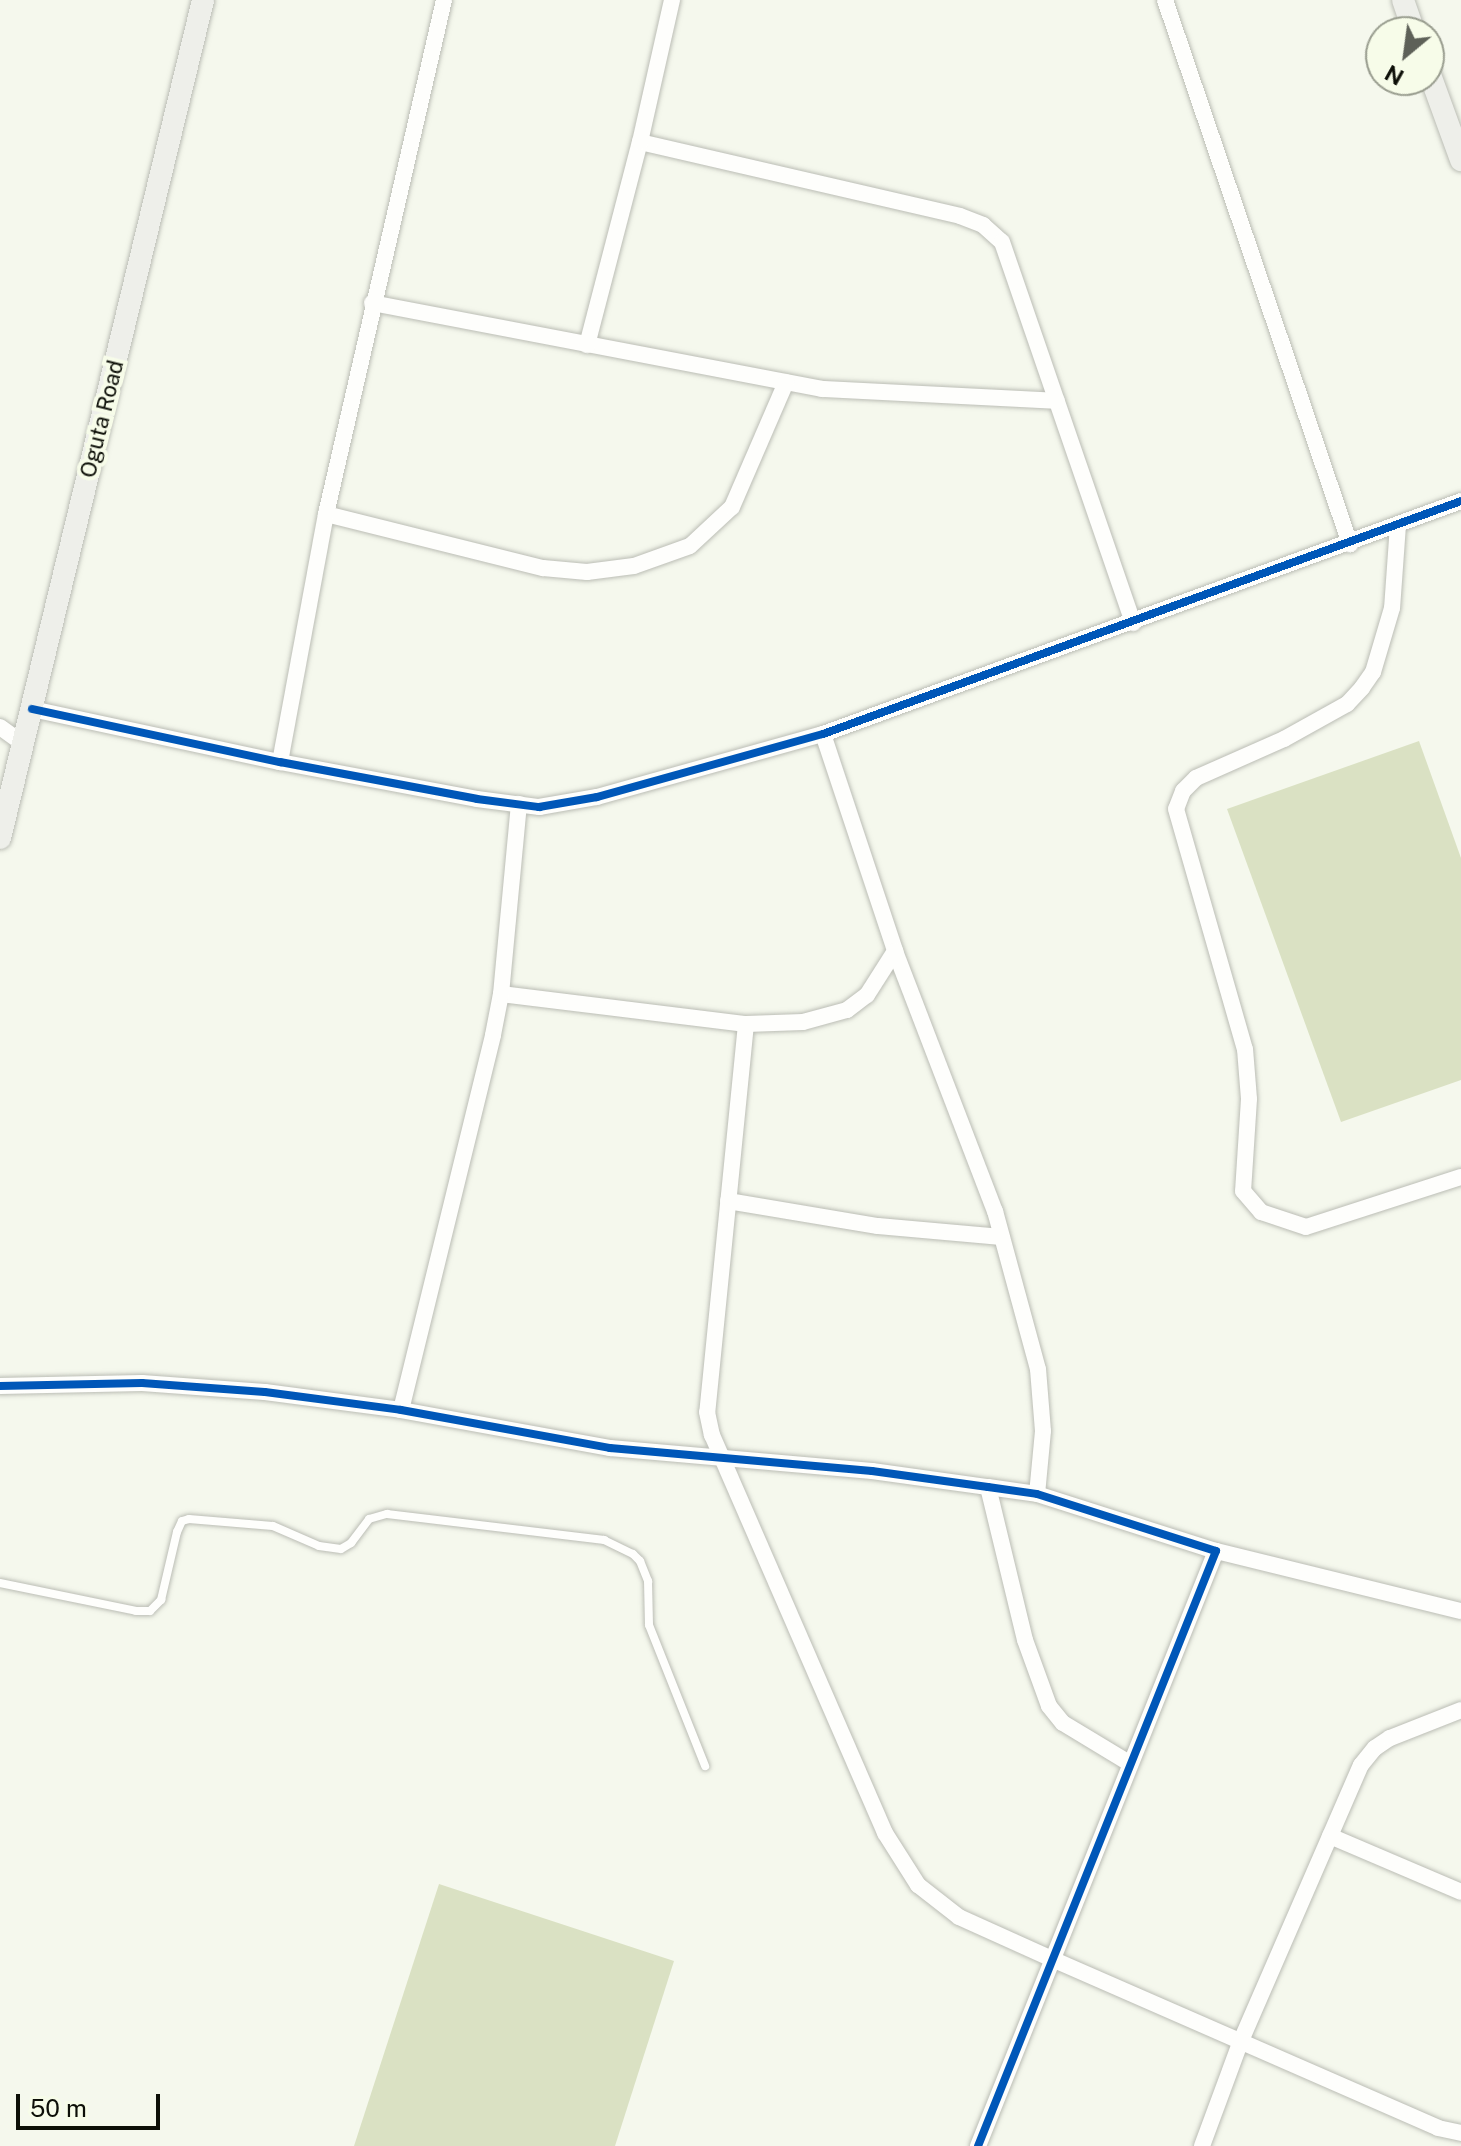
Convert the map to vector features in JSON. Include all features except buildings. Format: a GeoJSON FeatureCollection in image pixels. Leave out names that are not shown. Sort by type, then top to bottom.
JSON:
{"type":"FeatureCollection","features":[{"type":"Feature","properties":{"kind":"main road","name":"Oguta Road"},"geometry":{"type":"LineString","coordinates":[[0,838],[14,760],[32,709],[203,0]]}},
{"type":"Feature","properties":{"kind":"main road"},"geometry":{"type":"LineString","coordinates":[[1438,96],[1461,160]]}},
{"type":"Feature","properties":{"kind":"street"},"geometry":{"type":"LineString","coordinates":[[280,762],[326,514],[444,0]]}},
{"type":"Feature","properties":{"kind":"street"},"geometry":{"type":"LineString","coordinates":[[587,345],[640,142],[672,0]]}},
{"type":"Feature","properties":{"kind":"street"},"geometry":{"type":"LineString","coordinates":[[1165,0],[1350,544]]}},
{"type":"Feature","properties":{"kind":"street"},"geometry":{"type":"LineString","coordinates":[[640,142],[960,216],[983,225],[1002,242],[1133,623]]}},
{"type":"Feature","properties":{"kind":"street"},"geometry":{"type":"LineString","coordinates":[[372,303],[822,389],[1057,401]]}},
{"type":"Feature","properties":{"kind":"street"},"geometry":{"type":"LineString","coordinates":[[326,514],[543,568],[587,572],[634,566],[690,546],[732,507],[786,382]]}},
{"type":"Feature","properties":{"kind":"street"},"geometry":{"type":"LineString","coordinates":[[32,709],[280,762],[539,807],[597,797],[823,734],[1461,501]]}},
{"type":"Feature","properties":{"kind":"street"},"geometry":{"type":"LineString","coordinates":[[1398,525],[1392,608],[1373,672],[1362,688],[1347,704],[1284,739],[1196,778],[1183,791],[1176,809],[1245,1049],[1249,1099],[1243,1191],[1261,1212],[1306,1227],[1461,1177]]}},
{"type":"Feature","properties":{"kind":"street"},"geometry":{"type":"LineString","coordinates":[[0,727],[14,760]]}},
{"type":"Feature","properties":{"kind":"street"},"geometry":{"type":"LineString","coordinates":[[823,734],[895,951],[1002,1237],[1038,1369],[1043,1431],[1037,1494]]}},
{"type":"Feature","properties":{"kind":"street"},"geometry":{"type":"LineString","coordinates":[[401,1410],[501,994],[519,804]]}},
{"type":"Feature","properties":{"kind":"street"},"geometry":{"type":"LineString","coordinates":[[501,994],[746,1024],[803,1022],[847,1010],[867,995],[895,951]]}},
{"type":"Feature","properties":{"kind":"street"},"geometry":{"type":"LineString","coordinates":[[746,1024],[707,1412],[722,1456],[885,1833],[918,1885],[959,1917],[1240,2043],[1438,2128],[1461,2133]]}},
{"type":"Feature","properties":{"kind":"street"},"geometry":{"type":"LineString","coordinates":[[728,1201],[878,1226],[1002,1237]]}},
{"type":"Feature","properties":{"kind":"street"},"geometry":{"type":"LineString","coordinates":[[0,1386],[142,1383],[265,1392],[401,1410],[610,1448],[722,1456],[1037,1494],[1216,1551],[1461,1611]]}},
{"type":"Feature","properties":{"kind":"street"},"geometry":{"type":"LineString","coordinates":[[988,1487],[1025,1640],[1049,1706],[1063,1723],[1129,1763]]}},
{"type":"Feature","properties":{"kind":"street"},"geometry":{"type":"LineString","coordinates":[[978,2146],[1216,1551]]}},
{"type":"Feature","properties":{"kind":"street"},"geometry":{"type":"LineString","coordinates":[[1202,2146],[1240,2043],[1361,1765],[1375,1748],[1390,1738],[1461,1710]]}},
{"type":"Feature","properties":{"kind":"street"},"geometry":{"type":"LineString","coordinates":[[1330,1836],[1461,1892]]}},
{"type":"Feature","properties":{"kind":"lane"},"geometry":{"type":"LineString","coordinates":[[0,1583],[136,1611],[150,1611],[161,1600],[177,1532],[182,1521],[189,1519],[273,1526],[319,1546],[341,1549],[351,1543],[369,1519],[387,1514],[604,1540],[633,1554],[640,1561],[648,1581],[649,1625],[705,1766]]}},
{"type":"Feature","properties":{"kind":"green space"},"geometry":{"type":"Polygon","coordinates":[[[1419,741],[1461,858],[1461,1080],[1341,1122],[1227,809],[1419,741]]]}},
{"type":"Feature","properties":{"kind":"green space"},"geometry":{"type":"Polygon","coordinates":[[[439,1884],[674,1961],[615,2146],[354,2146],[439,1884]]]}},
{"type":"Feature","properties":{"kind":"cycle path"},"geometry":{"type":"LineString","coordinates":[[32,709],[280,762],[477,799],[539,807],[597,797],[823,734],[1461,501]]}},
{"type":"Feature","properties":{"kind":"cycle path"},"geometry":{"type":"LineString","coordinates":[[0,1386],[142,1383],[265,1392],[401,1410],[610,1448],[872,1471],[1037,1494],[1216,1551],[978,2146]]}}]}
